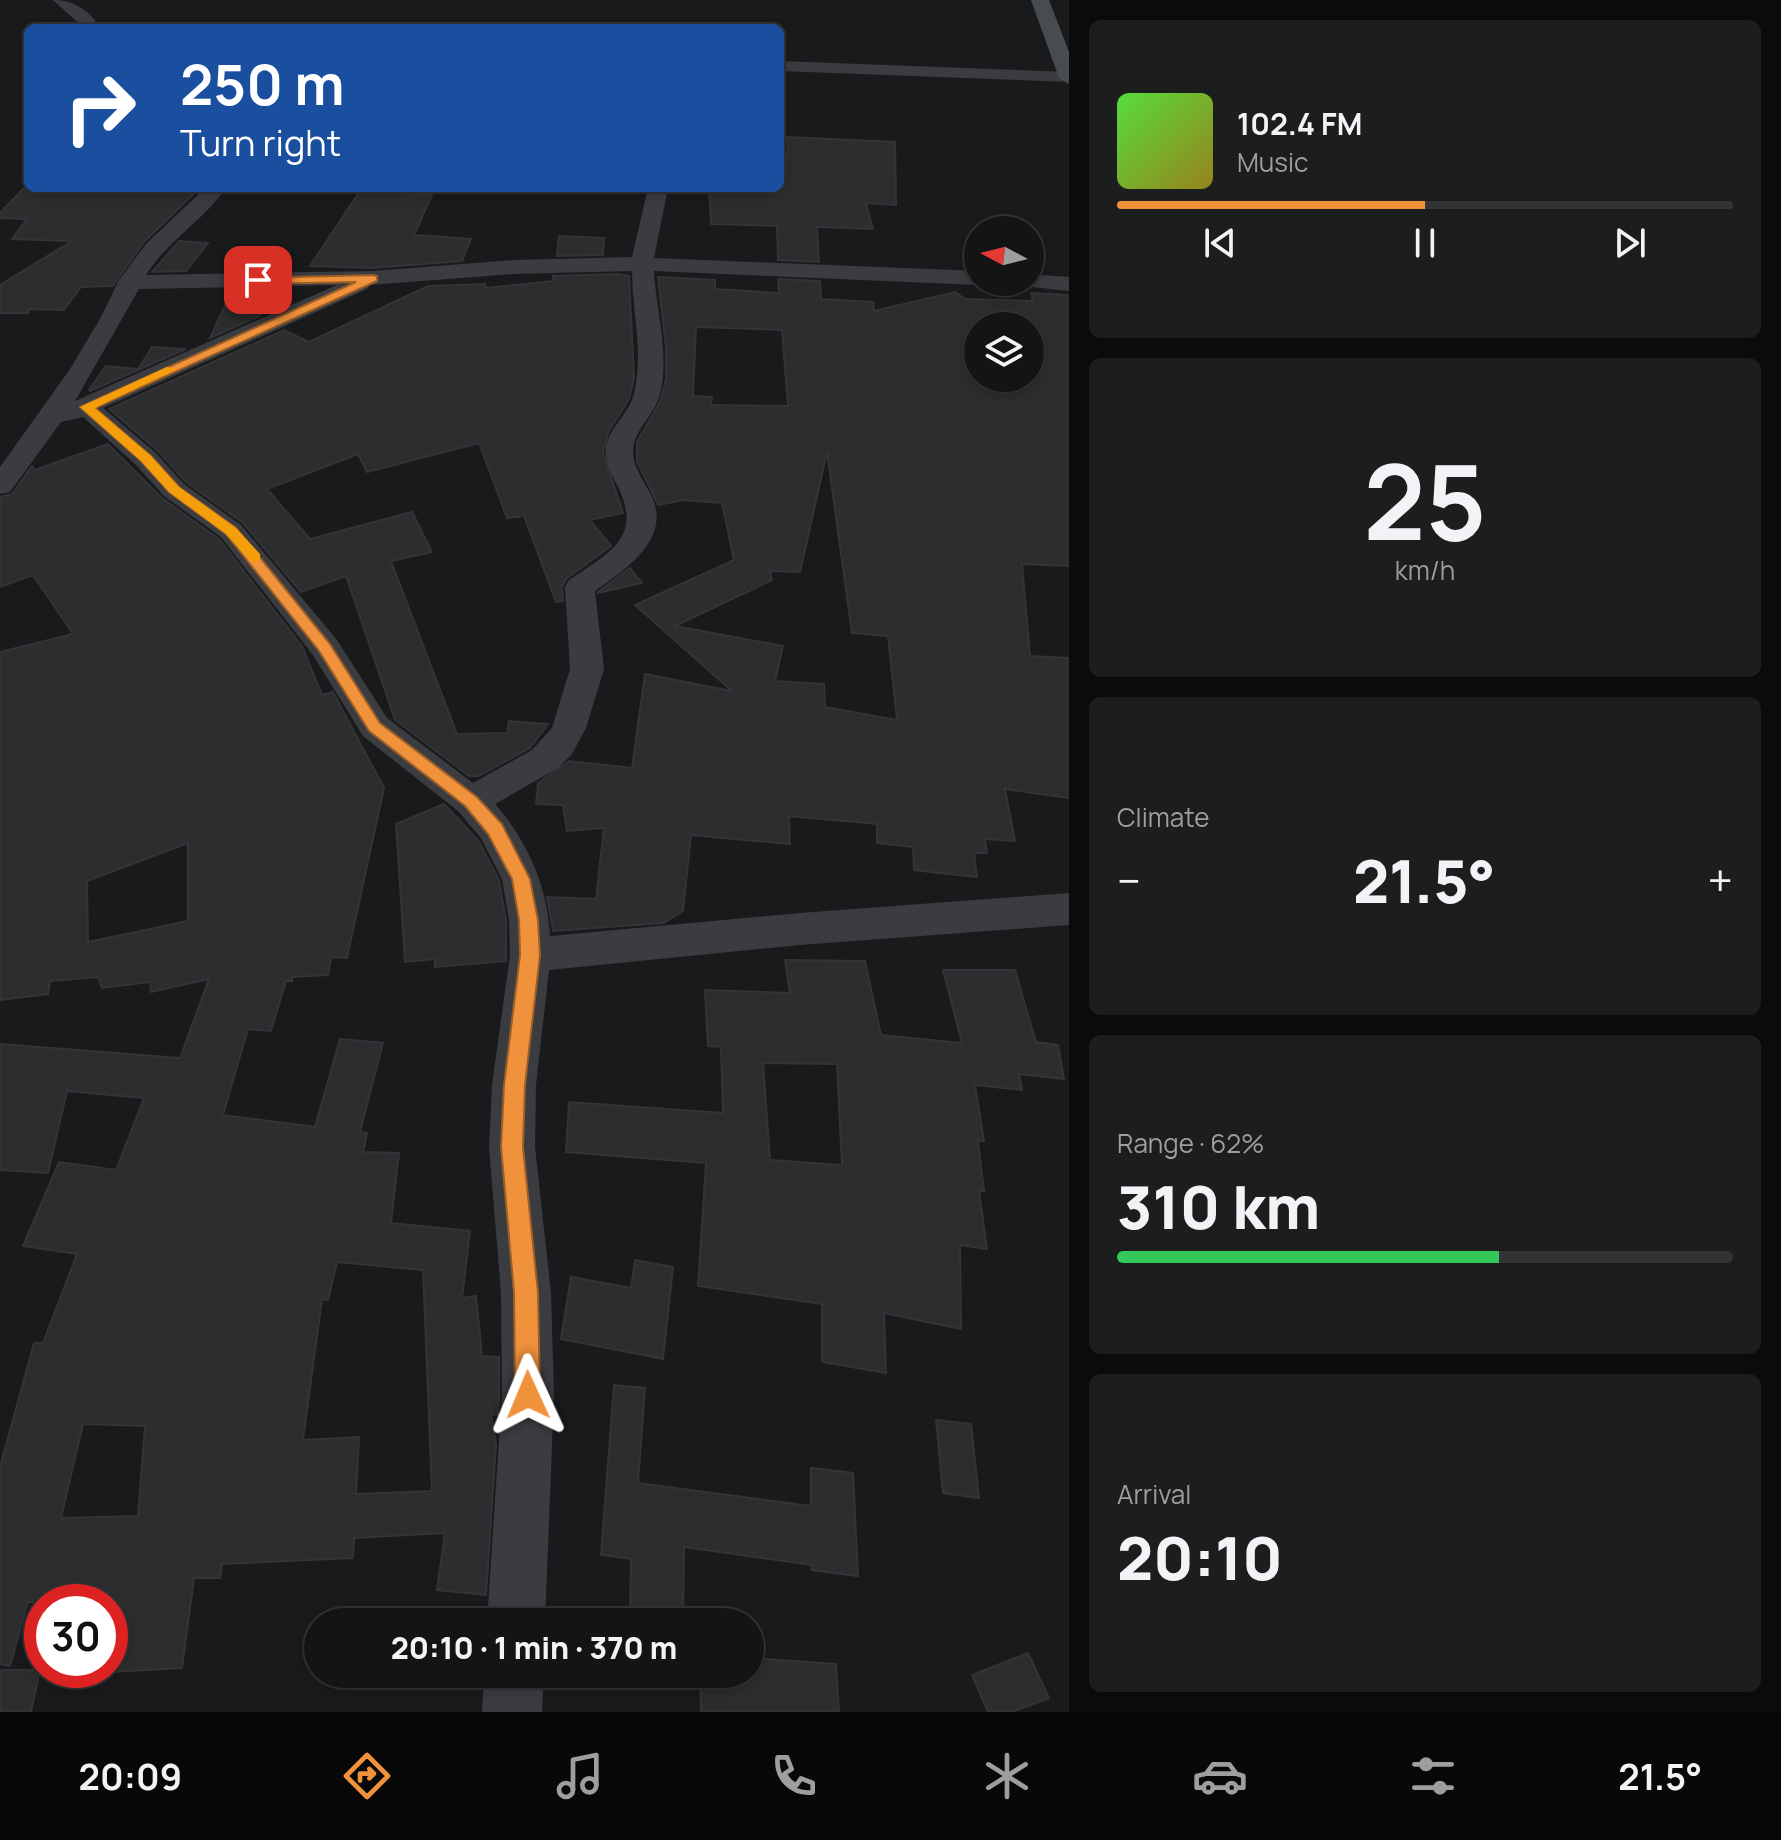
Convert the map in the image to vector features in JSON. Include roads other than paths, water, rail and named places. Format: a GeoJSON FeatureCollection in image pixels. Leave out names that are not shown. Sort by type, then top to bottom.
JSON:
{"type":"FeatureCollection","features":[{"type":"Feature","properties":{"kind":"main road"},"geometry":{"type":"LineString","coordinates":[[1040,0],[1069,77]]}},
{"type":"Feature","properties":{"kind":"street"},"geometry":{"type":"LineString","coordinates":[[61,0],[90,24]]}},
{"type":"Feature","properties":{"kind":"street"},"geometry":{"type":"LineString","coordinates":[[784,66],[1032,78],[1069,77]]}},
{"type":"Feature","properties":{"kind":"street"},"geometry":{"type":"LineString","coordinates":[[0,486],[69,414],[128,291],[129,282],[148,256],[205,204],[213,192]]}},
{"type":"Feature","properties":{"kind":"street"},"geometry":{"type":"LineString","coordinates":[[471,801],[545,759],[560,745],[569,728],[587,669],[580,587],[624,558],[639,534],[643,509],[619,455],[621,438],[636,421],[647,395],[649,368],[642,264],[657,192]]}},
{"type":"Feature","properties":{"kind":"street"},"geometry":{"type":"LineString","coordinates":[[129,282],[373,278],[513,267],[642,264],[964,277]]}},
{"type":"Feature","properties":{"kind":"street"},"geometry":{"type":"LineString","coordinates":[[69,414],[373,278]]}},
{"type":"Feature","properties":{"kind":"street"},"geometry":{"type":"LineString","coordinates":[[1044,282],[1069,284]]}},
{"type":"Feature","properties":{"kind":"street"},"geometry":{"type":"LineString","coordinates":[[69,414],[146,459],[174,490],[231,531],[325,648],[375,727],[471,801],[495,829],[521,879],[529,920],[530,955],[514,1085],[512,1147],[526,1293],[528,1395],[517,1608]]}},
{"type":"Feature","properties":{"kind":"street"},"geometry":{"type":"LineString","coordinates":[[530,955],[800,929],[1069,909]]}},
{"type":"Feature","properties":{"kind":"street"},"geometry":{"type":"LineString","coordinates":[[512,1712],[513,1688]]}}]}
